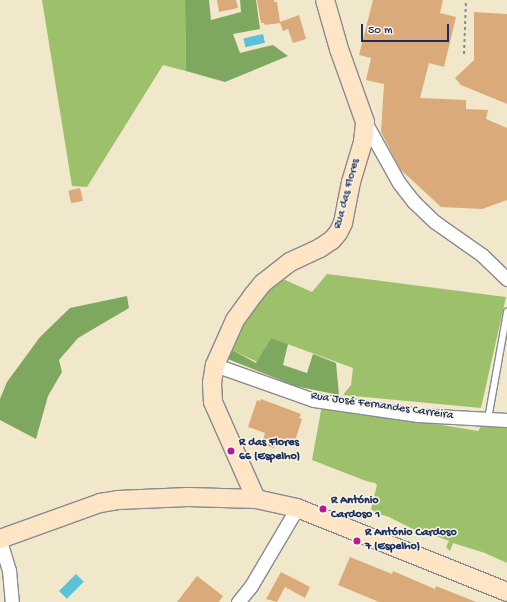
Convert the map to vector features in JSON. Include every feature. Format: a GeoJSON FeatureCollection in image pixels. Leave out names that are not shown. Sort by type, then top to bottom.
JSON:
{"type":"FeatureCollection","features":[{"type":"Feature","properties":{"kind":"main road","name":"Rua das Flores"},"geometry":{"type":"LineString","coordinates":[[256,499],[213,402],[212,384],[215,365],[235,320],[263,284],[294,259],[326,245],[341,228],[351,182],[363,142],[365,122],[339,50],[325,0]]}},
{"type":"Feature","properties":{"kind":"main road"},"geometry":{"type":"LineString","coordinates":[[0,540],[100,503],[118,500],[188,497],[256,499],[297,508],[507,592]]}},
{"type":"Feature","properties":{"kind":"street"},"geometry":{"type":"LineString","coordinates":[[365,122],[399,183],[413,201],[435,222],[482,255],[507,279]]}},
{"type":"Feature","properties":{"kind":"street","name":"Rua José Fernandes Carreira"},"geometry":{"type":"LineString","coordinates":[[215,365],[314,400],[418,415],[507,420]]}},
{"type":"Feature","properties":{"kind":"street"},"geometry":{"type":"LineString","coordinates":[[238,602],[251,586],[297,508]]}},
{"type":"Feature","properties":{"kind":"street"},"geometry":{"type":"LineString","coordinates":[[0,540],[9,570],[12,602]]}},
{"type":"Feature","properties":{"kind":"lane"},"geometry":{"type":"LineString","coordinates":[[488,419],[507,312]]}},
{"type":"Feature","properties":{"kind":"path"},"geometry":{"type":"LineString","coordinates":[[464,54],[466,0]]}},
{"type":"Feature","properties":{"kind":"green space"},"geometry":{"type":"Polygon","coordinates":[[[42,0],[185,0],[186,71],[163,65],[87,187],[72,186],[42,0]]]}},
{"type":"Feature","properties":{"kind":"green space"},"geometry":{"type":"Polygon","coordinates":[[[185,0],[209,0],[211,20],[241,12],[240,0],[256,0],[260,29],[233,34],[240,53],[273,45],[288,56],[225,82],[186,71],[185,0]]]}},
{"type":"Feature","properties":{"kind":"green space"},"geometry":{"type":"Polygon","coordinates":[[[327,274],[506,297],[481,408],[343,395],[351,385],[353,368],[271,338],[257,362],[232,350],[242,327],[259,302],[265,294],[283,279],[312,292],[327,274]]]}},
{"type":"Feature","properties":{"kind":"green space"},"geometry":{"type":"Polygon","coordinates":[[[127,296],[129,308],[78,338],[59,360],[62,372],[48,396],[36,439],[0,420],[0,399],[7,382],[40,337],[70,308],[127,296]]]}},
{"type":"Feature","properties":{"kind":"green space"},"geometry":{"type":"Polygon","coordinates":[[[271,338],[288,344],[283,365],[307,373],[313,354],[336,363],[339,395],[295,386],[228,359],[232,350],[256,363],[271,338]]]}},
{"type":"Feature","properties":{"kind":"green space"},"geometry":{"type":"Polygon","coordinates":[[[322,405],[478,431],[484,422],[507,424],[507,563],[485,553],[453,543],[450,551],[446,547],[449,541],[429,533],[427,536],[389,517],[376,513],[371,509],[377,485],[375,483],[366,481],[312,460],[322,405]]]}},
{"type":"Feature","properties":{"kind":"water"},"geometry":{"type":"Polygon","coordinates":[[[263,34],[265,43],[246,47],[244,38],[263,34]]]}},
{"type":"Feature","properties":{"kind":"water"},"geometry":{"type":"Polygon","coordinates":[[[76,574],[84,582],[67,599],[59,591],[76,574]]]}},
{"type":"Feature","properties":{"kind":"building"},"geometry":{"type":"Polygon","coordinates":[[[217,0],[236,0],[238,8],[219,12],[217,0]]]}},
{"type":"Feature","properties":{"kind":"building"},"geometry":{"type":"Polygon","coordinates":[[[257,0],[274,0],[274,2],[277,2],[280,22],[299,15],[306,39],[293,43],[288,29],[283,31],[280,23],[265,25],[264,23],[261,23],[257,0]]]}},
{"type":"Feature","properties":{"kind":"building"},"geometry":{"type":"Polygon","coordinates":[[[373,0],[443,0],[440,13],[456,17],[444,67],[429,63],[420,98],[466,100],[466,109],[488,110],[486,119],[507,128],[507,200],[482,209],[441,207],[400,169],[381,132],[384,84],[366,80],[371,58],[359,55],[373,0]]]}},
{"type":"Feature","properties":{"kind":"building"},"geometry":{"type":"Polygon","coordinates":[[[474,12],[507,14],[507,104],[461,85],[455,78],[474,60],[474,12]]]}},
{"type":"Feature","properties":{"kind":"building"},"geometry":{"type":"Polygon","coordinates":[[[80,188],[83,201],[71,203],[68,191],[80,188]]]}},
{"type":"Feature","properties":{"kind":"building"},"geometry":{"type":"Polygon","coordinates":[[[261,399],[301,414],[299,418],[302,419],[294,444],[277,438],[274,448],[262,444],[265,433],[248,427],[257,400],[260,401],[261,399]]]}},
{"type":"Feature","properties":{"kind":"building"},"geometry":{"type":"Polygon","coordinates":[[[350,557],[392,574],[393,571],[435,589],[436,586],[476,602],[379,602],[338,585],[350,557]]]}},
{"type":"Feature","properties":{"kind":"building"},"geometry":{"type":"Polygon","coordinates":[[[281,572],[310,587],[305,598],[285,587],[277,602],[266,599],[281,572]]]}},
{"type":"Feature","properties":{"kind":"building"},"geometry":{"type":"Polygon","coordinates":[[[197,576],[223,596],[219,602],[177,602],[197,576]]]}},
{"type":"Feature","properties":{"kind":"place","name":"R das Flores 66 (Espelho)"},"geometry":{"type":"Point","coordinates":[231,451]}},
{"type":"Feature","properties":{"kind":"place","name":"R António Cardoso 1"},"geometry":{"type":"Point","coordinates":[323,509]}},
{"type":"Feature","properties":{"kind":"place","name":"R António Cardoso 7 (Espelho)"},"geometry":{"type":"Point","coordinates":[357,541]}}]}
